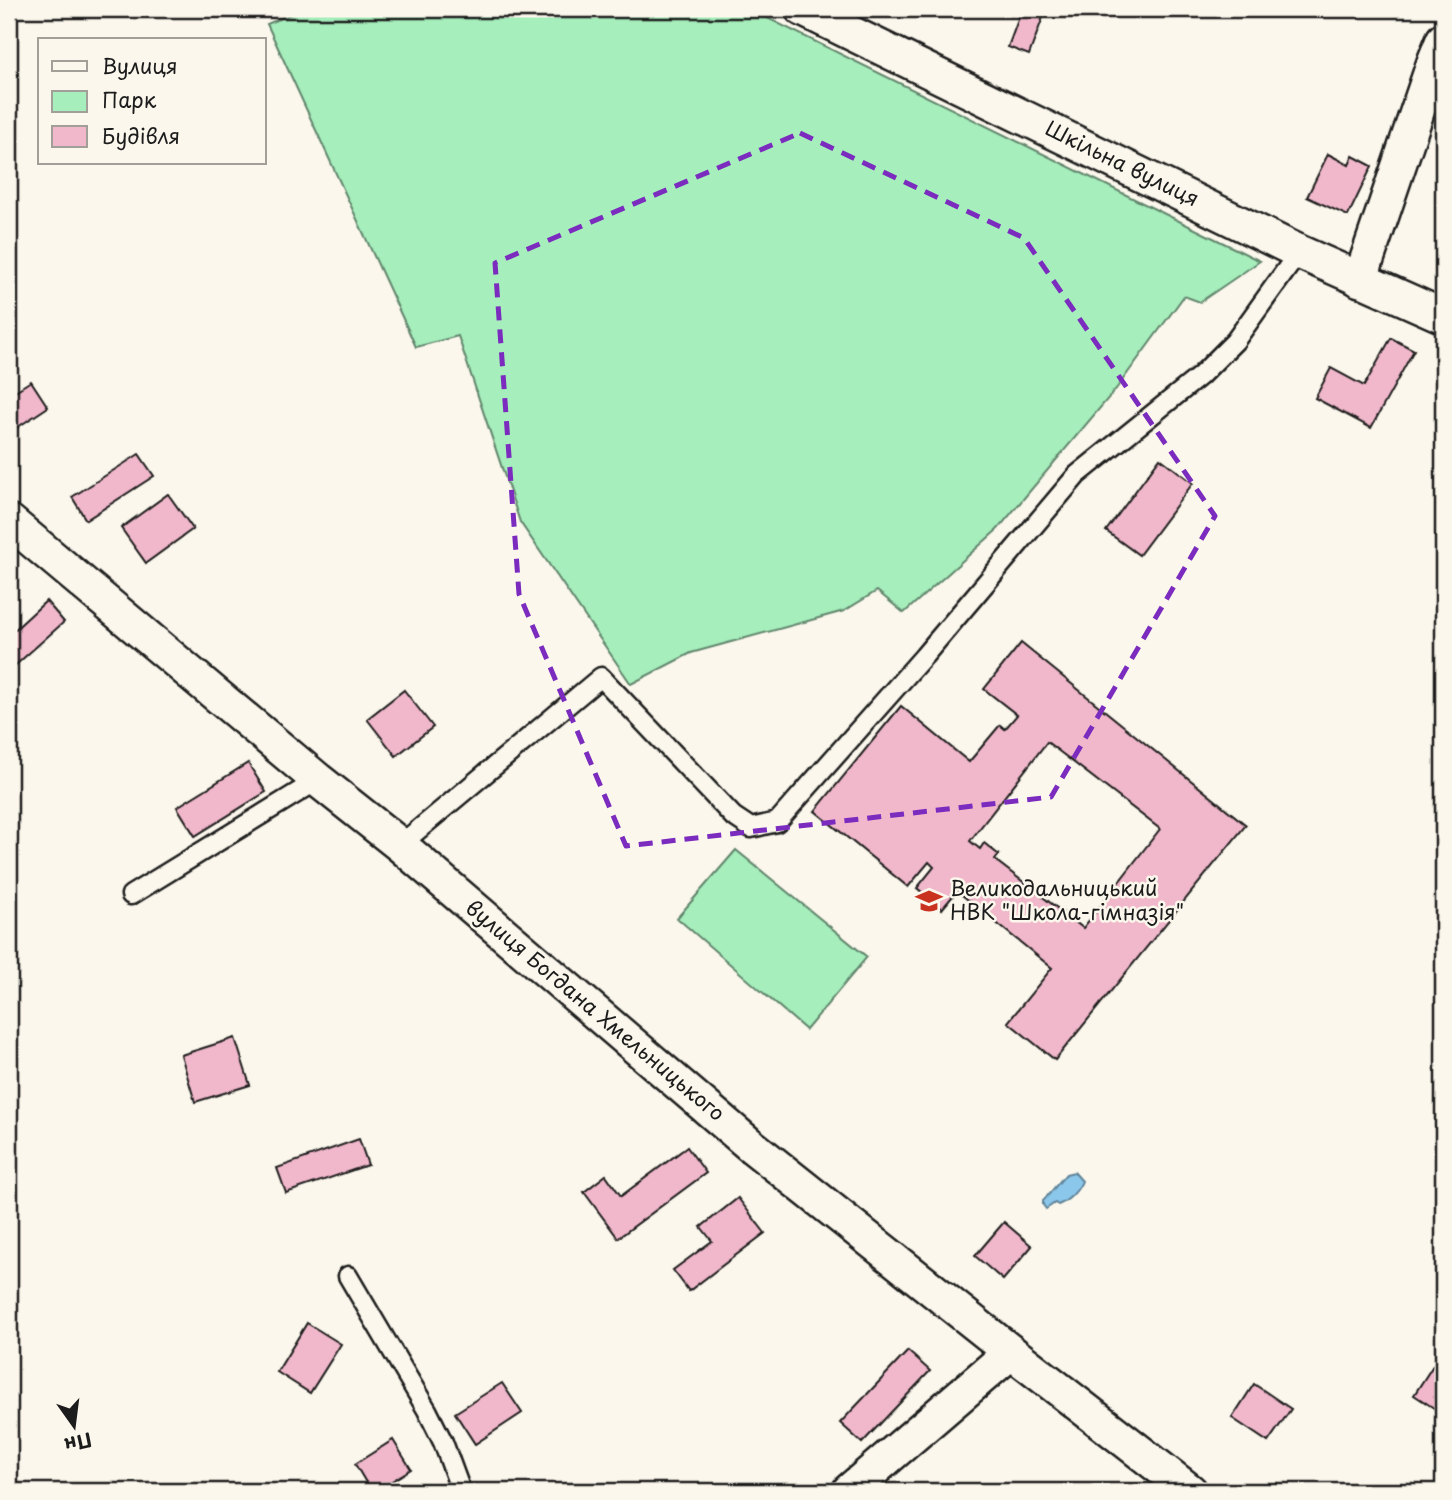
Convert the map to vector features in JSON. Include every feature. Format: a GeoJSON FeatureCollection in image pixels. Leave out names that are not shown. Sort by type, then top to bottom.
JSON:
{"type":"FeatureCollection","features":[{"type":"Feature","properties":{"kind":"street","name":"Шкільна вулиця"},"geometry":{"type":"LineString","coordinates":[[802,9],[1300,252],[1443,316]]}},
{"type":"Feature","properties":{"kind":"street"},"geometry":{"type":"LineString","coordinates":[[1360,280],[1443,40]]}},
{"type":"Feature","properties":{"kind":"street","name":"вулиця Богдана Хмельницького"},"geometry":{"type":"LineString","coordinates":[[9,521],[318,780],[400,845],[749,1144],[1190,1491]]}},
{"type":"Feature","properties":{"kind":"street"},"geometry":{"type":"LineString","coordinates":[[849,1491],[1011,1352]]}},
{"type":"Feature","properties":{"kind":"lane"},"geometry":{"type":"LineString","coordinates":[[400,845],[601,677],[733,816],[751,828],[777,822],[924,656],[1077,475],[1200,376],[1235,341],[1300,252]]}},
{"type":"Feature","properties":{"kind":"lane"},"geometry":{"type":"LineString","coordinates":[[131,895],[318,780]]}},
{"type":"Feature","properties":{"kind":"lane"},"geometry":{"type":"LineString","coordinates":[[348,1276],[427,1410],[443,1442],[461,1491]]}},
{"type":"Feature","properties":{"kind":"highlighted area"},"geometry":{"type":"Polygon","coordinates":[[[800,133],[1024,238],[1215,516],[1051,797],[626,846],[519,594],[495,263],[800,133]]]}},
{"type":"Feature","properties":{"kind":"green space"},"geometry":{"type":"Polygon","coordinates":[[[303,9],[749,9],[1260,261],[1200,302],[1184,296],[1116,389],[998,529],[904,613],[877,591],[844,611],[691,653],[631,684],[520,522],[458,336],[416,347],[267,24],[303,9]]]}},
{"type":"Feature","properties":{"kind":"green space"},"geometry":{"type":"Polygon","coordinates":[[[736,850],[867,957],[806,1030],[677,918],[736,850]]]}},
{"type":"Feature","properties":{"kind":"water"},"geometry":{"type":"Polygon","coordinates":[[[1074,1172],[1082,1181],[1078,1188],[1065,1201],[1046,1209],[1043,1201],[1066,1174],[1074,1172]]]}},
{"type":"Feature","properties":{"kind":"building"},"geometry":{"type":"Polygon","coordinates":[[[1022,9],[1046,9],[1029,55],[1008,47],[1022,9]]]}},
{"type":"Feature","properties":{"kind":"building"},"geometry":{"type":"Polygon","coordinates":[[[1328,154],[1349,165],[1353,156],[1372,166],[1348,216],[1307,197],[1328,154]]]}},
{"type":"Feature","properties":{"kind":"building"},"geometry":{"type":"Polygon","coordinates":[[[1391,338],[1414,350],[1371,428],[1315,398],[1331,368],[1364,386],[1391,338]]]}},
{"type":"Feature","properties":{"kind":"building"},"geometry":{"type":"Polygon","coordinates":[[[31,381],[48,407],[9,433],[9,395],[31,381]]]}},
{"type":"Feature","properties":{"kind":"building"},"geometry":{"type":"Polygon","coordinates":[[[139,454],[154,476],[86,520],[72,497],[139,454]]]}},
{"type":"Feature","properties":{"kind":"building"},"geometry":{"type":"Polygon","coordinates":[[[1160,458],[1193,483],[1139,555],[1106,531],[1160,458]]]}},
{"type":"Feature","properties":{"kind":"building"},"geometry":{"type":"Polygon","coordinates":[[[168,494],[193,529],[146,563],[121,528],[168,494]]]}},
{"type":"Feature","properties":{"kind":"building"},"geometry":{"type":"Polygon","coordinates":[[[46,601],[64,622],[9,671],[9,635],[46,601]]]}},
{"type":"Feature","properties":{"kind":"building"},"geometry":{"type":"Polygon","coordinates":[[[1021,643],[1246,825],[1055,1060],[1008,1022],[1052,968],[957,891],[942,909],[917,888],[934,867],[929,862],[908,887],[815,811],[901,706],[969,762],[1000,725],[1005,729],[1017,715],[984,689],[1021,643]],[[1047,742],[970,841],[980,849],[984,843],[999,855],[995,860],[1083,928],[1160,829],[1047,742]]]}},
{"type":"Feature","properties":{"kind":"building"},"geometry":{"type":"Polygon","coordinates":[[[404,690],[433,727],[396,756],[367,719],[404,690]]]}},
{"type":"Feature","properties":{"kind":"building"},"geometry":{"type":"Polygon","coordinates":[[[248,763],[266,792],[195,836],[177,807],[248,763]]]}},
{"type":"Feature","properties":{"kind":"building"},"geometry":{"type":"Polygon","coordinates":[[[235,1038],[250,1085],[195,1102],[181,1055],[235,1038]]]}},
{"type":"Feature","properties":{"kind":"building"},"geometry":{"type":"Polygon","coordinates":[[[359,1139],[368,1165],[286,1193],[277,1168],[359,1139]]]}},
{"type":"Feature","properties":{"kind":"building"},"geometry":{"type":"Polygon","coordinates":[[[687,1147],[706,1173],[618,1238],[584,1192],[606,1175],[621,1196],[687,1147]]]}},
{"type":"Feature","properties":{"kind":"building"},"geometry":{"type":"Polygon","coordinates":[[[738,1198],[765,1233],[689,1291],[673,1270],[712,1241],[701,1227],[738,1198]]]}},
{"type":"Feature","properties":{"kind":"building"},"geometry":{"type":"Polygon","coordinates":[[[1004,1222],[1032,1246],[1003,1280],[975,1256],[1004,1222]]]}},
{"type":"Feature","properties":{"kind":"building"},"geometry":{"type":"Polygon","coordinates":[[[307,1323],[341,1344],[310,1393],[277,1372],[307,1323]]]}},
{"type":"Feature","properties":{"kind":"building"},"geometry":{"type":"Polygon","coordinates":[[[1443,1350],[1443,1414],[1414,1395],[1443,1350]]]}},
{"type":"Feature","properties":{"kind":"building"},"geometry":{"type":"Polygon","coordinates":[[[908,1351],[930,1371],[862,1443],[840,1423],[908,1351]]]}},
{"type":"Feature","properties":{"kind":"building"},"geometry":{"type":"Polygon","coordinates":[[[502,1383],[522,1413],[475,1444],[455,1413],[502,1383]]]}},
{"type":"Feature","properties":{"kind":"building"},"geometry":{"type":"Polygon","coordinates":[[[1254,1384],[1291,1409],[1268,1442],[1232,1418],[1254,1384]]]}},
{"type":"Feature","properties":{"kind":"building"},"geometry":{"type":"Polygon","coordinates":[[[393,1440],[411,1469],[376,1491],[371,1491],[355,1464],[393,1440]]]}},
{"type":"Feature","properties":{"kind":"place","name":"Великодальницький НВК \"Школа-гімназія\""},"geometry":{"type":"Point","coordinates":[929,901]}}]}
